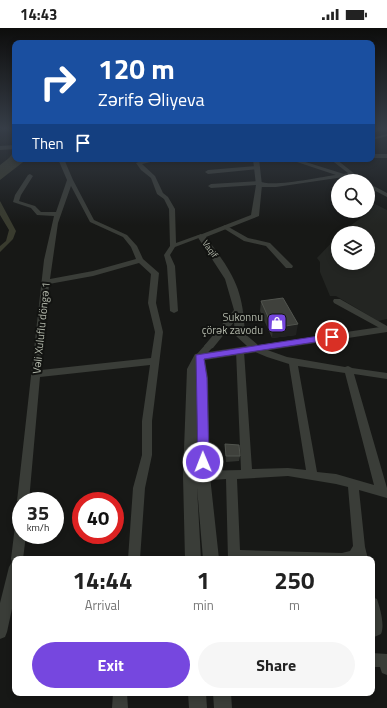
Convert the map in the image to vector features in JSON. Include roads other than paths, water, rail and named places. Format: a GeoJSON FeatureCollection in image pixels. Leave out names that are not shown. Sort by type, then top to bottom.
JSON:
{"type":"FeatureCollection","features":[{"type":"Feature","properties":{"kind":"street"},"geometry":{"type":"LineString","coordinates":[[62,162],[70,180],[92,221],[125,236],[134,246],[140,260],[155,273],[152,303],[159,332],[147,421],[147,455],[139,488],[134,556]]}},
{"type":"Feature","properties":{"kind":"street"},"geometry":{"type":"LineString","coordinates":[[140,162],[139,163],[142,169],[153,177],[160,194],[166,198],[172,208],[173,246],[167,255],[171,266],[174,311]]}},
{"type":"Feature","properties":{"kind":"street","name":"Vaqif"},"geometry":{"type":"LineString","coordinates":[[256,162],[259,184],[255,216],[201,236],[231,277],[239,310],[240,335],[256,349]]}},
{"type":"Feature","properties":{"kind":"street"},"geometry":{"type":"LineString","coordinates":[[301,162],[343,174]]}},
{"type":"Feature","properties":{"kind":"street"},"geometry":{"type":"LineString","coordinates":[[337,162],[352,174]]}},
{"type":"Feature","properties":{"kind":"street"},"geometry":{"type":"LineString","coordinates":[[208,172],[257,168]]}},
{"type":"Feature","properties":{"kind":"street"},"geometry":{"type":"LineString","coordinates":[[30,176],[18,195],[16,202],[33,207],[39,214],[58,214]]}},
{"type":"Feature","properties":{"kind":"street"},"geometry":{"type":"LineString","coordinates":[[211,186],[259,184],[276,185],[331,177]]}},
{"type":"Feature","properties":{"kind":"street","name":"Vəli Xuluflu döngə 1"},"geometry":{"type":"LineString","coordinates":[[25,492],[48,260],[58,214],[70,180]]}},
{"type":"Feature","properties":{"kind":"street"},"geometry":{"type":"LineString","coordinates":[[375,189],[387,196]]}},
{"type":"Feature","properties":{"kind":"street"},"geometry":{"type":"LineString","coordinates":[[225,227],[246,240],[268,244],[290,266]]}},
{"type":"Feature","properties":{"kind":"street"},"geometry":{"type":"LineString","coordinates":[[173,246],[201,236]]}},
{"type":"Feature","properties":{"kind":"street"},"geometry":{"type":"LineString","coordinates":[[46,282],[79,278],[140,260]]}},
{"type":"Feature","properties":{"kind":"street"},"geometry":{"type":"LineString","coordinates":[[337,301],[387,329]]}},
{"type":"Feature","properties":{"kind":"street"},"geometry":{"type":"LineString","coordinates":[[193,556],[202,378],[200,357],[239,310]]}},
{"type":"Feature","properties":{"kind":"street"},"geometry":{"type":"LineString","coordinates":[[200,357],[387,329]]}},
{"type":"Feature","properties":{"kind":"street"},"geometry":{"type":"LineString","coordinates":[[256,349],[270,356],[293,362],[387,376]]}},
{"type":"Feature","properties":{"kind":"street"},"geometry":{"type":"LineString","coordinates":[[240,351],[247,474]]}},
{"type":"Feature","properties":{"kind":"street"},"geometry":{"type":"LineString","coordinates":[[36,374],[155,361]]}},
{"type":"Feature","properties":{"kind":"street"},"geometry":{"type":"LineString","coordinates":[[293,362],[312,476]]}},
{"type":"Feature","properties":{"kind":"street"},"geometry":{"type":"LineString","coordinates":[[348,369],[384,492]]}},
{"type":"Feature","properties":{"kind":"street"},"geometry":{"type":"LineString","coordinates":[[197,476],[288,472],[353,484],[384,492]]}},
{"type":"Feature","properties":{"kind":"street"},"geometry":{"type":"LineString","coordinates":[[231,475],[234,556]]}},
{"type":"Feature","properties":{"kind":"street"},"geometry":{"type":"LineString","coordinates":[[197,476],[210,556]]}},
{"type":"Feature","properties":{"kind":"street"},"geometry":{"type":"LineString","coordinates":[[351,556],[361,553],[353,484]]}},
{"type":"Feature","properties":{"kind":"street"},"geometry":{"type":"LineString","coordinates":[[17,556],[19,544]]}},
{"type":"Feature","properties":{"kind":"street"},"geometry":{"type":"LineString","coordinates":[[0,632],[12,580]]}},
{"type":"Feature","properties":{"kind":"street"},"geometry":{"type":"LineString","coordinates":[[375,618],[375,630]]}},
{"type":"Feature","properties":{"kind":"street"},"geometry":{"type":"LineString","coordinates":[[375,660],[385,660],[387,668]]}},
{"type":"Feature","properties":{"kind":"street"},"geometry":{"type":"LineString","coordinates":[[120,696],[120,708]]}},
{"type":"Feature","properties":{"kind":"street"},"geometry":{"type":"LineString","coordinates":[[197,696],[198,708]]}},
{"type":"Feature","properties":{"kind":"street"},"geometry":{"type":"LineString","coordinates":[[222,696],[223,708]]}},
{"type":"Feature","properties":{"kind":"place","name":"Sukonnu çörək zavodu"},"geometry":{"type":"Point","coordinates":[277,323]}}]}
